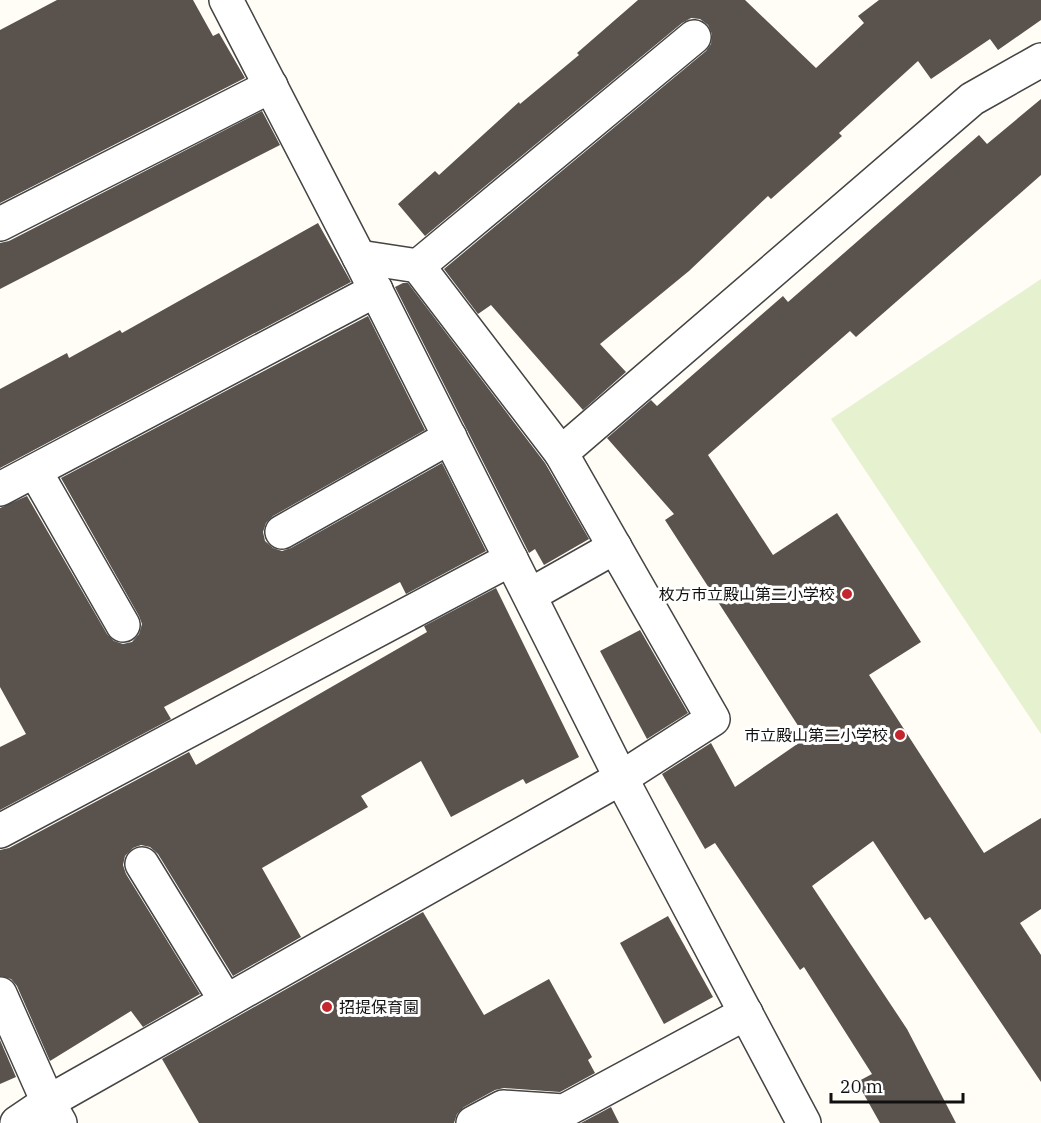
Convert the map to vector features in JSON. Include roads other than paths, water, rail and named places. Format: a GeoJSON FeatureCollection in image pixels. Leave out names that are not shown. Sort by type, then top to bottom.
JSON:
{"type":"FeatureCollection","features":[{"type":"Feature","properties":{"kind":"street"},"geometry":{"type":"LineString","coordinates":[[226,0],[376,290],[621,778],[804,1123]]}},
{"type":"Feature","properties":{"kind":"street"},"geometry":{"type":"LineString","coordinates":[[418,266],[694,36]]}},
{"type":"Feature","properties":{"kind":"street"},"geometry":{"type":"LineString","coordinates":[[561,453],[972,99],[1041,60]]}},
{"type":"Feature","properties":{"kind":"street"},"geometry":{"type":"LineString","coordinates":[[0,224],[271,86]]}},
{"type":"Feature","properties":{"kind":"street"},"geometry":{"type":"LineString","coordinates":[[17,1123],[54,1112],[226,1001],[621,778],[713,719],[561,453],[418,266],[359,257]]}},
{"type":"Feature","properties":{"kind":"street"},"geometry":{"type":"LineString","coordinates":[[0,489],[376,290]]}},
{"type":"Feature","properties":{"kind":"street"},"geometry":{"type":"LineString","coordinates":[[282,532],[450,437]]}},
{"type":"Feature","properties":{"kind":"street"},"geometry":{"type":"LineString","coordinates":[[35,471],[123,625]]}},
{"type":"Feature","properties":{"kind":"street"},"geometry":{"type":"LineString","coordinates":[[530,596],[615,547]]}},
{"type":"Feature","properties":{"kind":"street"},"geometry":{"type":"LineString","coordinates":[[0,831],[511,559]]}},
{"type":"Feature","properties":{"kind":"street"},"geometry":{"type":"LineString","coordinates":[[142,864],[226,1001]]}},
{"type":"Feature","properties":{"kind":"street"},"geometry":{"type":"LineString","coordinates":[[0,994],[54,1112]]}},
{"type":"Feature","properties":{"kind":"street"},"geometry":{"type":"LineString","coordinates":[[473,1123],[503,1107],[564,1111],[746,1013]]}},
{"type":"Feature","properties":{"kind":"place","name":"枚方市立殿山第二小学校"},"geometry":{"type":"Point","coordinates":[847,594]}},
{"type":"Feature","properties":{"kind":"place","name":"市立殿山第二小学校"},"geometry":{"type":"Point","coordinates":[900,735]}},
{"type":"Feature","properties":{"kind":"place","name":"招提保育園"},"geometry":{"type":"Point","coordinates":[327,1007]}}]}
